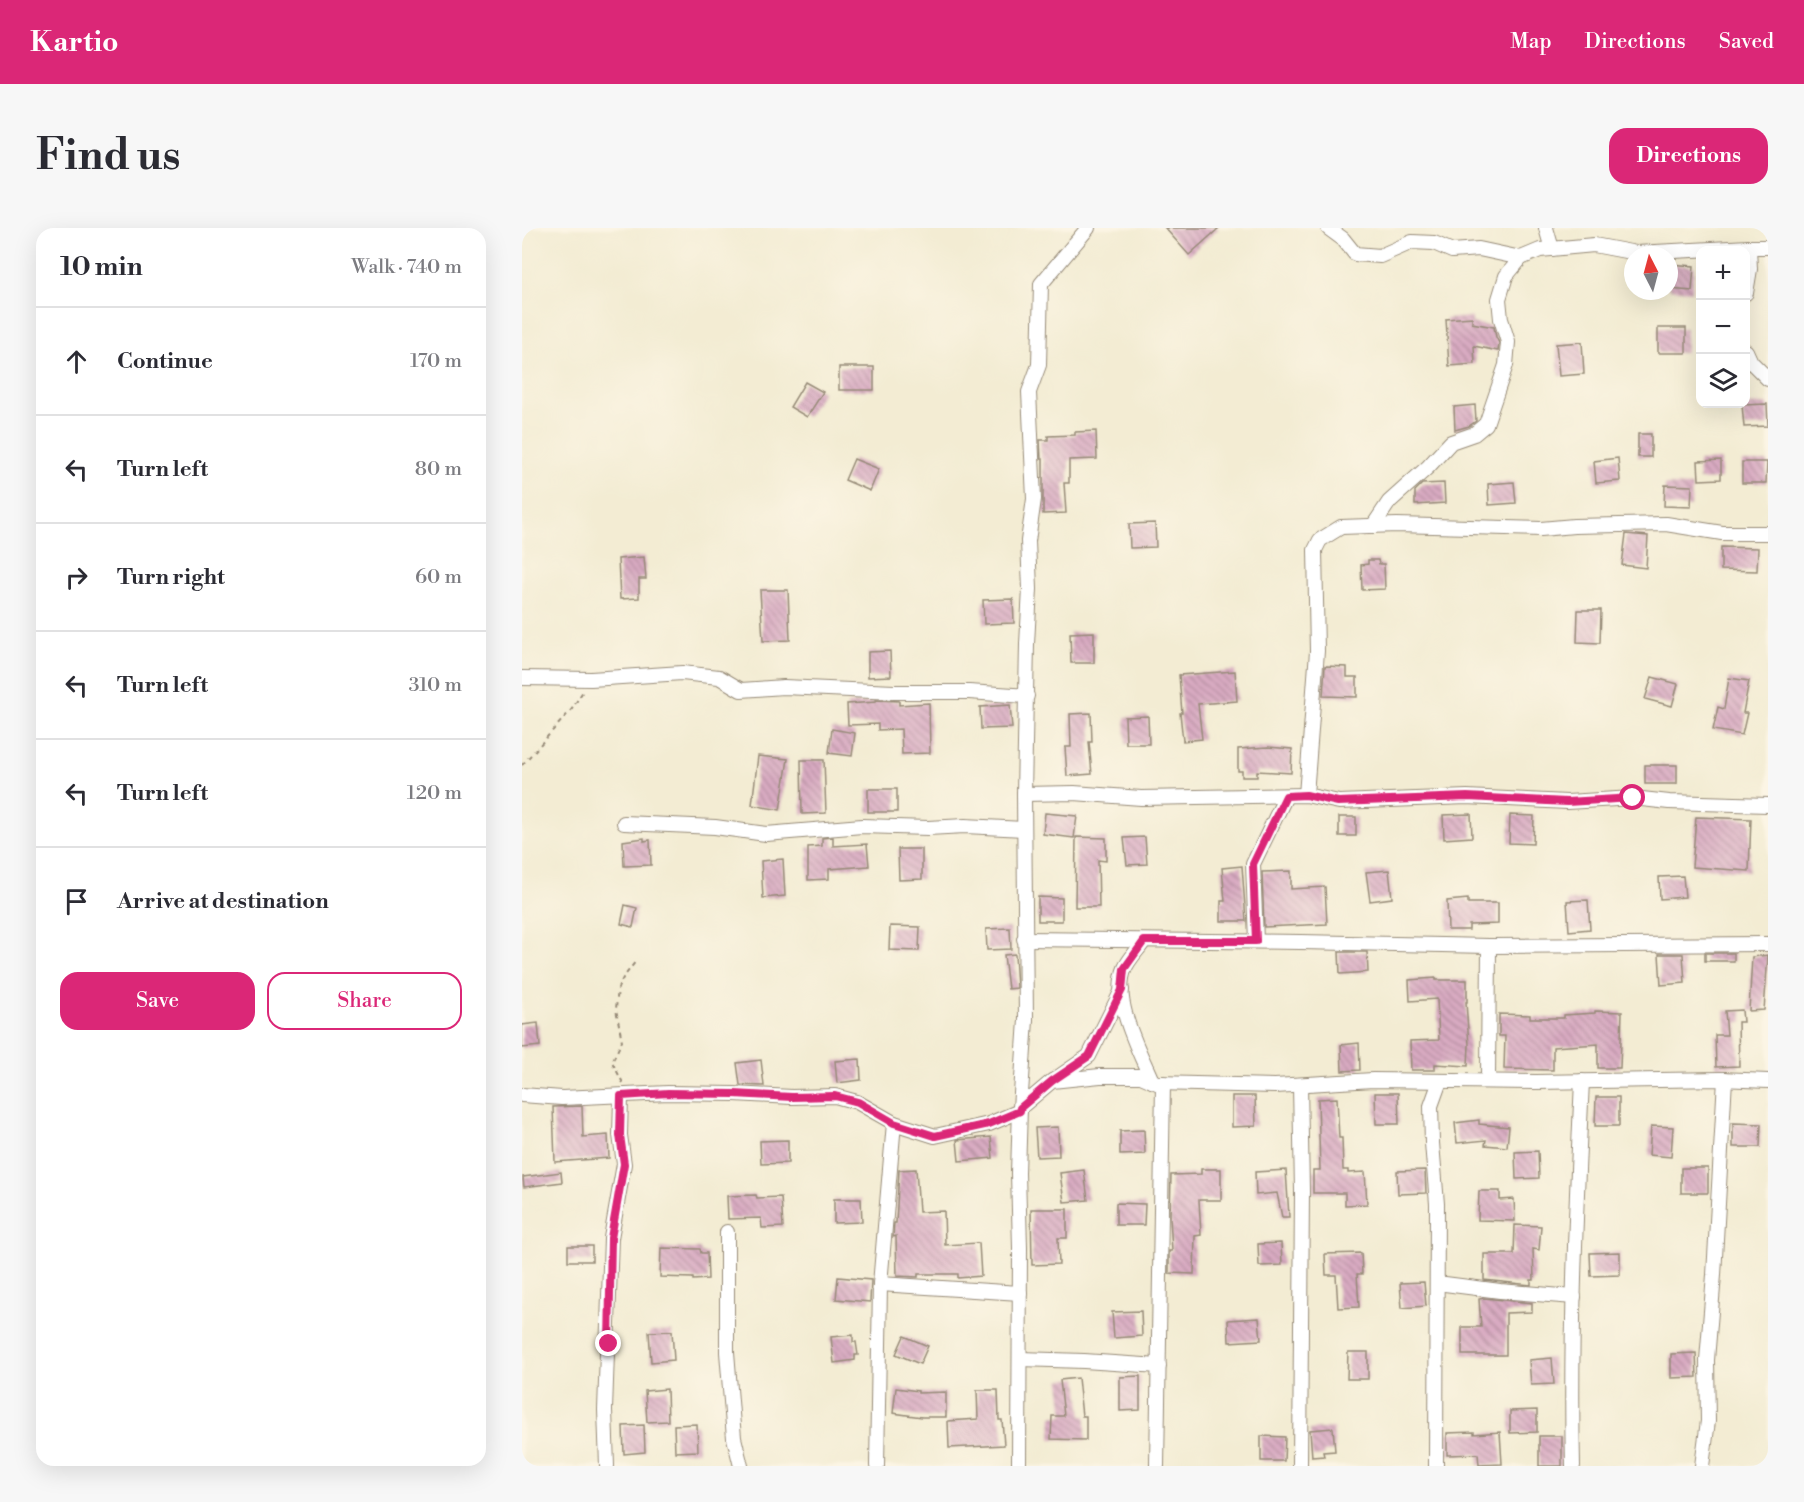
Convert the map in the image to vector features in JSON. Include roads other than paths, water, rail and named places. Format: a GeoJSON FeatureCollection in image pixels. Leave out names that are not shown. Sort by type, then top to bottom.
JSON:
{"type":"FeatureCollection","features":[{"type":"Feature","properties":{"kind":"street"},"geometry":{"type":"LineString","coordinates":[[1019,1466],[1018,1173],[1026,1020],[1024,794],[1030,589],[1028,541],[1034,499],[1029,392],[1039,365],[1041,284],[1088,228]]}},
{"type":"Feature","properties":{"kind":"street"},"geometry":{"type":"LineString","coordinates":[[1328,228],[1343,239],[1355,254],[1380,256],[1412,242],[1434,243],[1452,251],[1479,249],[1521,258]]}},
{"type":"Feature","properties":{"kind":"street"},"geometry":{"type":"LineString","coordinates":[[1546,228],[1552,249]]}},
{"type":"Feature","properties":{"kind":"street"},"geometry":{"type":"LineString","coordinates":[[1373,526],[1389,502],[1451,442],[1474,434],[1486,424],[1506,365],[1508,342],[1498,300],[1506,276],[1521,258],[1540,250],[1594,245],[1636,253],[1696,249]]}},
{"type":"Feature","properties":{"kind":"street"},"geometry":{"type":"LineString","coordinates":[[1750,246],[1768,247]]}},
{"type":"Feature","properties":{"kind":"street"},"geometry":{"type":"LineString","coordinates":[[1747,354],[1751,362],[1768,379]]}},
{"type":"Feature","properties":{"kind":"street"},"geometry":{"type":"LineString","coordinates":[[1306,795],[1317,651],[1315,550],[1320,540],[1341,527],[1398,525],[1541,529],[1666,524],[1722,532],[1768,533]]}},
{"type":"Feature","properties":{"kind":"street"},"geometry":{"type":"LineString","coordinates":[[522,678],[591,679],[682,673],[719,677],[741,690],[784,687],[894,692],[969,692],[1027,696]]}},
{"type":"Feature","properties":{"kind":"street"},"geometry":{"type":"LineString","coordinates":[[1024,794],[1141,798],[1306,795],[1338,802],[1467,797],[1567,802],[1633,798],[1669,802],[1768,805]]}},
{"type":"Feature","properties":{"kind":"street"},"geometry":{"type":"LineString","coordinates":[[1256,941],[1253,864],[1286,796]]}},
{"type":"Feature","properties":{"kind":"street"},"geometry":{"type":"LineString","coordinates":[[624,823],[715,826],[766,834],[862,826],[1024,828]]}},
{"type":"Feature","properties":{"kind":"street"},"geometry":{"type":"LineString","coordinates":[[1024,939],[1489,946],[1768,944]]}},
{"type":"Feature","properties":{"kind":"street"},"geometry":{"type":"LineString","coordinates":[[1144,941],[1124,969],[1122,990],[1125,1018],[1158,1082],[1158,1466]]}},
{"type":"Feature","properties":{"kind":"street"},"geometry":{"type":"LineString","coordinates":[[1488,1082],[1489,946]]}},
{"type":"Feature","properties":{"kind":"street"},"geometry":{"type":"LineString","coordinates":[[522,1095],[562,1098],[734,1094],[792,1097],[835,1096],[858,1102],[894,1123],[935,1136],[989,1124],[1020,1110],[1052,1081],[1089,1056],[1122,990]]}},
{"type":"Feature","properties":{"kind":"street"},"geometry":{"type":"LineString","coordinates":[[1052,1081],[1100,1076],[1142,1076],[1158,1082],[1275,1086],[1373,1080],[1488,1082],[1725,1079],[1768,1081]]}},
{"type":"Feature","properties":{"kind":"street"},"geometry":{"type":"LineString","coordinates":[[1702,1466],[1708,1421],[1707,1360],[1725,1079]]}},
{"type":"Feature","properties":{"kind":"street"},"geometry":{"type":"LineString","coordinates":[[1436,1466],[1437,1204],[1431,1106],[1440,1081]]}},
{"type":"Feature","properties":{"kind":"street"},"geometry":{"type":"LineString","coordinates":[[1573,1466],[1574,1298],[1582,1081]]}},
{"type":"Feature","properties":{"kind":"street"},"geometry":{"type":"LineString","coordinates":[[1300,1085],[1302,1250],[1300,1466]]}},
{"type":"Feature","properties":{"kind":"street"},"geometry":{"type":"LineString","coordinates":[[607,1466],[605,1410],[611,1238],[624,1164],[620,1135],[626,1096]]}},
{"type":"Feature","properties":{"kind":"street"},"geometry":{"type":"LineString","coordinates":[[877,1466],[880,1284],[894,1123]]}},
{"type":"Feature","properties":{"kind":"street"},"geometry":{"type":"LineString","coordinates":[[728,1232],[727,1352],[734,1438],[741,1466]]}},
{"type":"Feature","properties":{"kind":"street"},"geometry":{"type":"LineString","coordinates":[[1437,1282],[1574,1298]]}},
{"type":"Feature","properties":{"kind":"street"},"geometry":{"type":"LineString","coordinates":[[880,1284],[1020,1293]]}},
{"type":"Feature","properties":{"kind":"street"},"geometry":{"type":"LineString","coordinates":[[1020,1359],[1159,1366]]}}]}
